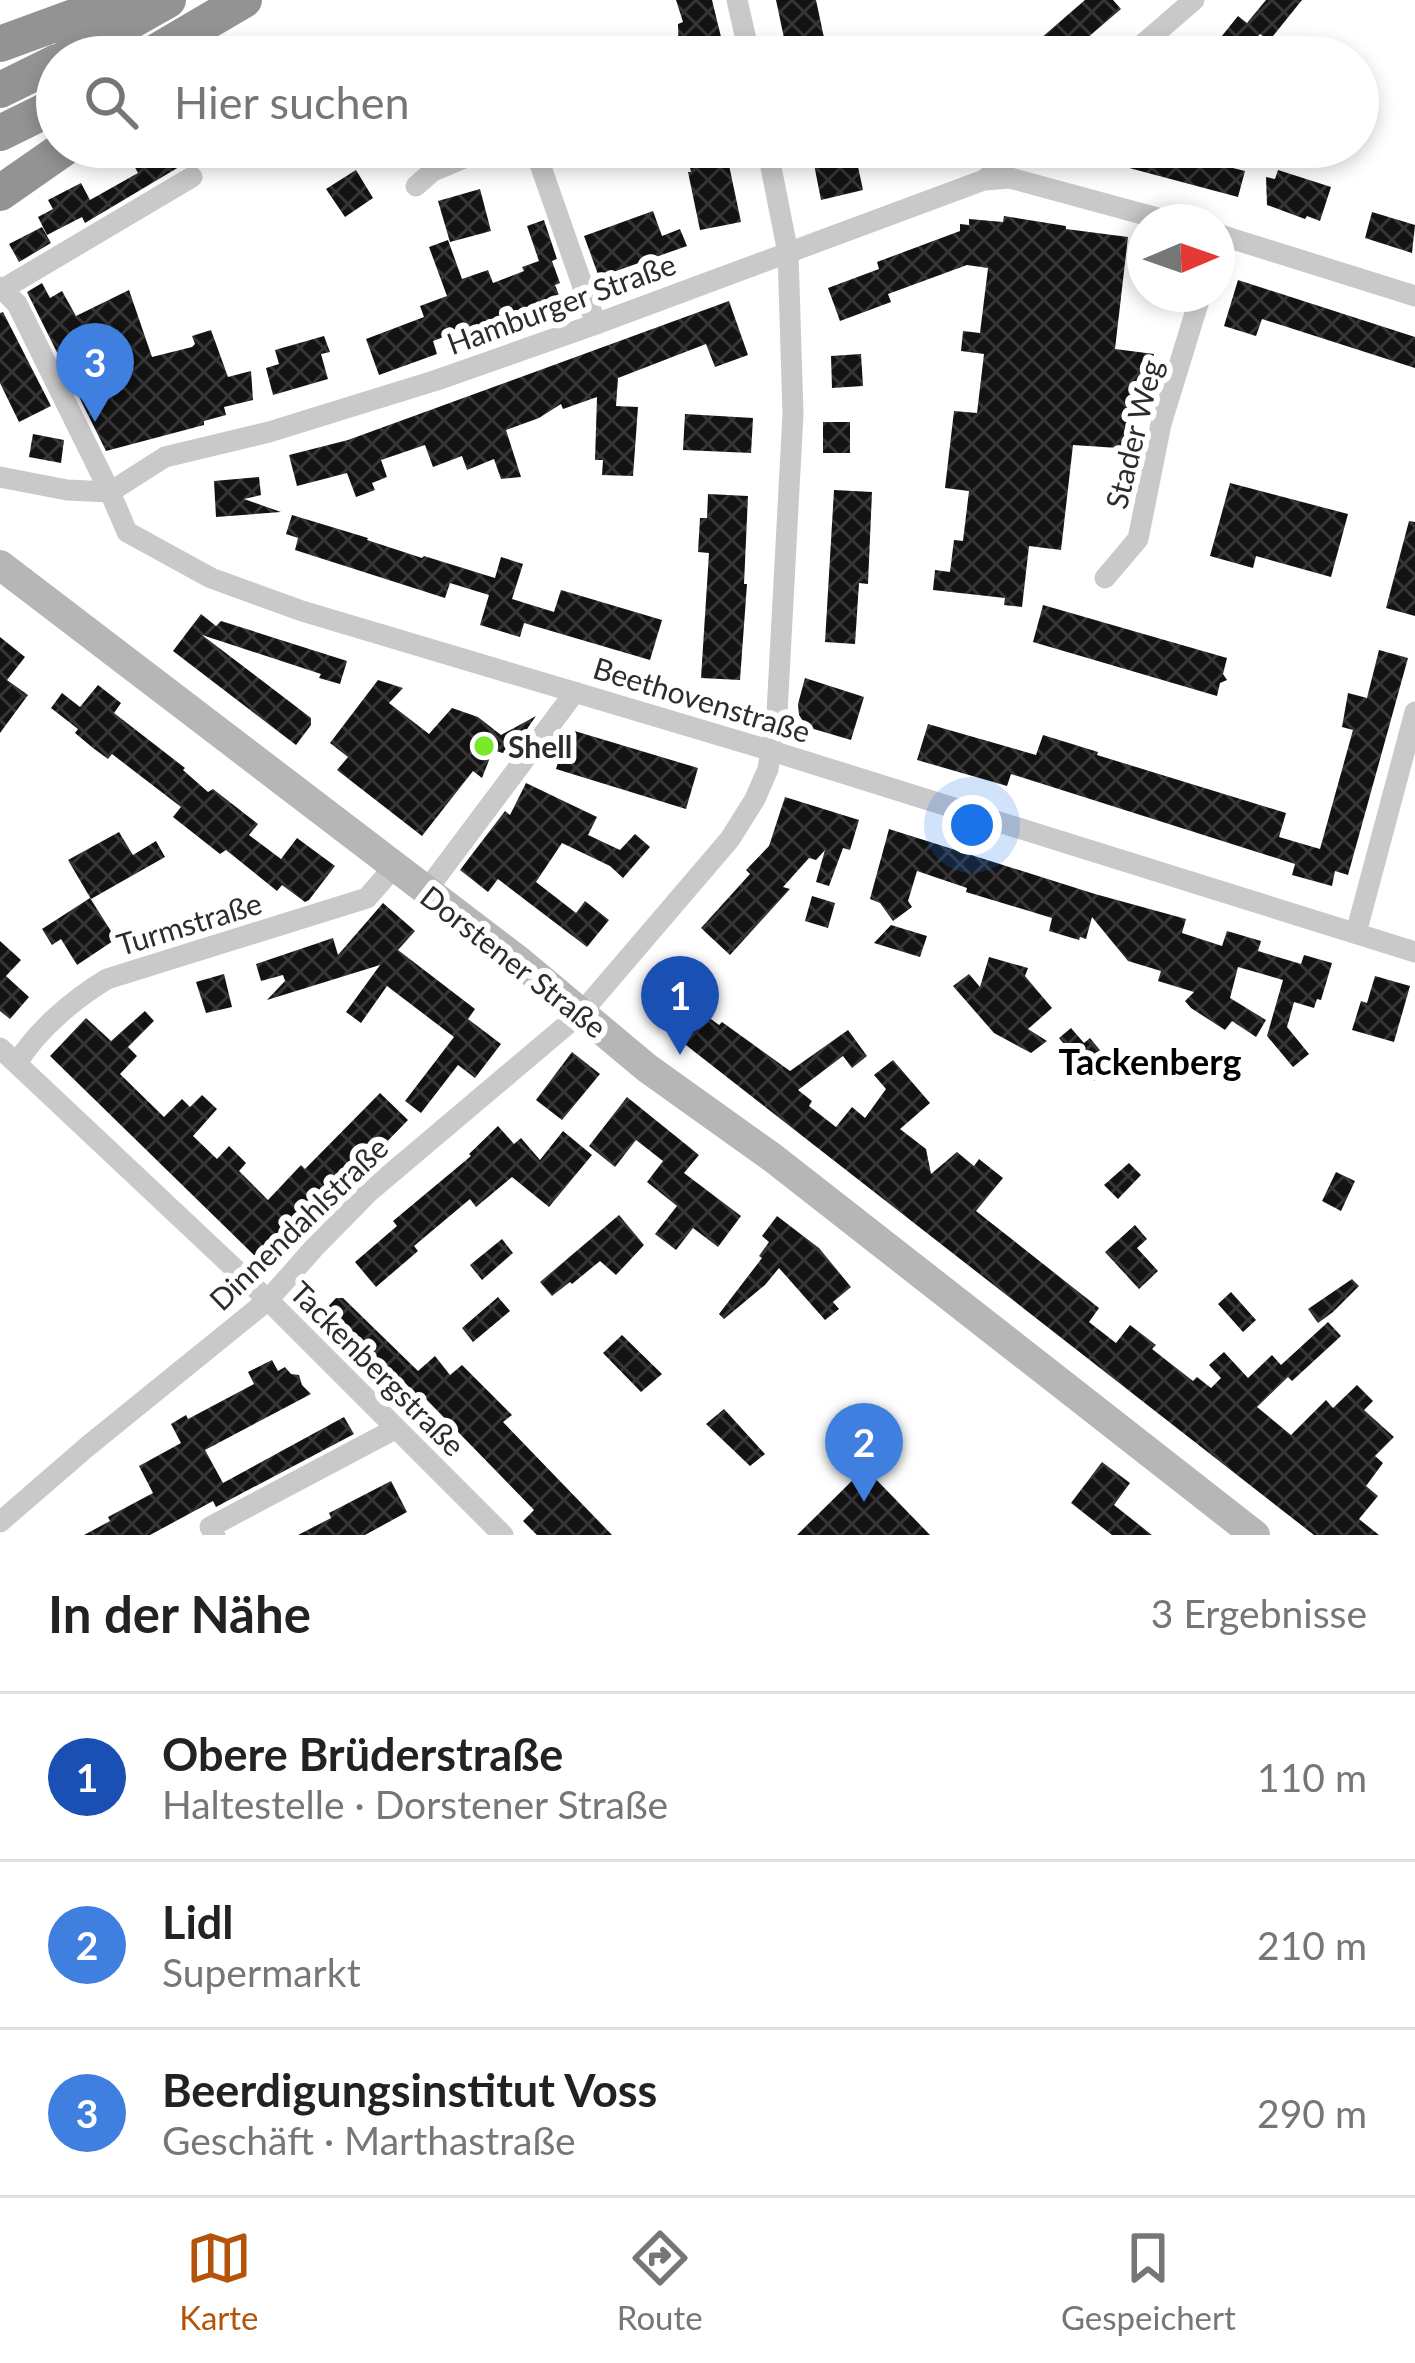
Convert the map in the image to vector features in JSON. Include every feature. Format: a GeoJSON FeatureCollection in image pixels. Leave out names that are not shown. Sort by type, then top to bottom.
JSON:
{"type":"FeatureCollection","features":[{"type":"Feature","properties":{"kind":"highway"},"geometry":{"type":"LineString","coordinates":[[0,44],[120,0]]}},
{"type":"Feature","properties":{"kind":"highway"},"geometry":{"type":"LineString","coordinates":[[104,36],[168,0]]}},
{"type":"Feature","properties":{"kind":"highway"},"geometry":{"type":"LineString","coordinates":[[183,36],[244,0]]}},
{"type":"Feature","properties":{"kind":"highway"},"geometry":{"type":"LineString","coordinates":[[218,36],[256,0]]}},
{"type":"Feature","properties":{"kind":"highway"},"geometry":{"type":"LineString","coordinates":[[0,90],[36,72]]}},
{"type":"Feature","properties":{"kind":"highway"},"geometry":{"type":"LineString","coordinates":[[0,133],[36,115]]}},
{"type":"Feature","properties":{"kind":"highway"},"geometry":{"type":"LineString","coordinates":[[0,193],[36,168]]}},
{"type":"Feature","properties":{"kind":"main road","name":"Dorstener Straße"},"geometry":{"type":"LineString","coordinates":[[0,565],[1255,1535]]}},
{"type":"Feature","properties":{"kind":"street"},"geometry":{"type":"LineString","coordinates":[[737,0],[745,36]]}},
{"type":"Feature","properties":{"kind":"street"},"geometry":{"type":"LineString","coordinates":[[1152,36],[1194,0]]}},
{"type":"Feature","properties":{"kind":"street"},"geometry":{"type":"LineString","coordinates":[[416,186],[440,168]]}},
{"type":"Feature","properties":{"kind":"street"},"geometry":{"type":"LineString","coordinates":[[540,168],[596,324]]}},
{"type":"Feature","properties":{"kind":"street","name":"Dinnendahlstraße"},"geometry":{"type":"LineString","coordinates":[[0,1522],[268,1300],[369,1192],[582,1012],[730,839],[763,783],[779,690],[793,414],[788,253],[771,168]]}},
{"type":"Feature","properties":{"kind":"street","name":"Hamburger Straße"},"geometry":{"type":"LineString","coordinates":[[110,492],[165,457],[436,380],[984,180],[998,168]]}},
{"type":"Feature","properties":{"kind":"street"},"geometry":{"type":"LineString","coordinates":[[2,288],[192,177]]}},
{"type":"Feature","properties":{"kind":"street"},"geometry":{"type":"LineString","coordinates":[[984,180],[1010,178],[1127,210]]}},
{"type":"Feature","properties":{"kind":"street"},"geometry":{"type":"LineString","coordinates":[[1235,242],[1415,296]]}},
{"type":"Feature","properties":{"kind":"street","name":"Beethovenstraße"},"geometry":{"type":"LineString","coordinates":[[2,288],[17,304],[127,532],[211,578],[302,611],[772,751],[1415,952]]}},
{"type":"Feature","properties":{"kind":"street","name":"Stader Weg"},"geometry":{"type":"LineString","coordinates":[[1105,578],[1138,539],[1161,424],[1195,312]]}},
{"type":"Feature","properties":{"kind":"street"},"geometry":{"type":"LineString","coordinates":[[0,477],[67,490],[110,492]]}},
{"type":"Feature","properties":{"kind":"street"},"geometry":{"type":"LineString","coordinates":[[426,891],[575,692]]}},
{"type":"Feature","properties":{"kind":"street"},"geometry":{"type":"LineString","coordinates":[[1356,933],[1415,712]]}},
{"type":"Feature","properties":{"kind":"street","name":"Turmstraße"},"geometry":{"type":"LineString","coordinates":[[8,1055],[27,1046],[107,979],[367,898],[394,867]]}},
{"type":"Feature","properties":{"kind":"street","name":"Tackenbergstraße"},"geometry":{"type":"LineString","coordinates":[[8,1055],[268,1300],[503,1535]]}},
{"type":"Feature","properties":{"kind":"street"},"geometry":{"type":"LineString","coordinates":[[214,1535],[210,1527],[395,1429]]}},
{"type":"Feature","properties":{"kind":"building"},"geometry":{"type":"Polygon","coordinates":[[[676,0],[712,0],[721,36],[678,36],[678,24],[683,22],[676,0]]]}},
{"type":"Feature","properties":{"kind":"building"},"geometry":{"type":"Polygon","coordinates":[[[776,0],[816,0],[824,36],[784,36],[776,0]]]}},
{"type":"Feature","properties":{"kind":"building"},"geometry":{"type":"Polygon","coordinates":[[[1085,0],[1113,0],[1121,9],[1090,36],[1043,36],[1085,0]]]}},
{"type":"Feature","properties":{"kind":"building"},"geometry":{"type":"Polygon","coordinates":[[[1266,0],[1302,0],[1273,36],[1222,36],[1238,16],[1247,23],[1266,0]]]}},
{"type":"Feature","properties":{"kind":"building"},"geometry":{"type":"Polygon","coordinates":[[[135,168],[177,168],[85,223],[82,217],[47,235],[38,217],[53,209],[48,200],[81,183],[90,200],[138,173],[135,168]]]}},
{"type":"Feature","properties":{"kind":"building"},"geometry":{"type":"Polygon","coordinates":[[[690,168],[730,168],[741,222],[700,230],[690,168]]]}},
{"type":"Feature","properties":{"kind":"building"},"geometry":{"type":"Polygon","coordinates":[[[815,168],[858,168],[863,190],[821,200],[815,168]]]}},
{"type":"Feature","properties":{"kind":"building"},"geometry":{"type":"Polygon","coordinates":[[[1129,168],[1245,171],[1238,197],[1129,168]]]}},
{"type":"Feature","properties":{"kind":"building"},"geometry":{"type":"Polygon","coordinates":[[[356,170],[373,198],[345,217],[326,189],[356,170]]]}},
{"type":"Feature","properties":{"kind":"building"},"geometry":{"type":"Polygon","coordinates":[[[1278,170],[1331,187],[1320,221],[1267,205],[1266,177],[1275,179],[1278,170]]]}},
{"type":"Feature","properties":{"kind":"building"},"geometry":{"type":"Polygon","coordinates":[[[480,189],[491,231],[450,242],[438,201],[480,189]]]}},
{"type":"Feature","properties":{"kind":"building"},"geometry":{"type":"Polygon","coordinates":[[[653,211],[662,236],[680,229],[687,246],[599,277],[584,236],[653,211]]]}},
{"type":"Feature","properties":{"kind":"building"},"geometry":{"type":"Polygon","coordinates":[[[1372,212],[1415,225],[1412,253],[1365,238],[1372,212]]]}},
{"type":"Feature","properties":{"kind":"building"},"geometry":{"type":"Polygon","coordinates":[[[1004,216],[1127,237],[1115,349],[1154,354],[1148,403],[1139,402],[1133,449],[1073,445],[1061,550],[1029,546],[1022,607],[1004,605],[1005,598],[933,590],[935,570],[950,572],[954,540],[963,541],[969,491],[945,488],[954,411],[977,413],[984,354],[961,351],[963,331],[980,333],[988,268],[967,265],[888,294],[891,302],[840,321],[828,288],[879,269],[877,262],[960,231],[960,224],[969,225],[969,219],[1003,222],[1004,216]]]}},
{"type":"Feature","properties":{"kind":"building"},"geometry":{"type":"Polygon","coordinates":[[[544,220],[557,259],[552,261],[559,295],[520,311],[524,323],[483,338],[478,324],[433,341],[437,354],[379,375],[366,339],[424,317],[420,306],[447,296],[429,247],[448,240],[462,279],[488,270],[493,283],[539,261],[527,226],[544,220]]]}},
{"type":"Feature","properties":{"kind":"building"},"geometry":{"type":"Polygon","coordinates":[[[42,227],[51,243],[19,262],[9,244],[42,227]]]}},
{"type":"Feature","properties":{"kind":"building"},"geometry":{"type":"Polygon","coordinates":[[[1238,280],[1415,337],[1415,368],[1262,319],[1256,336],[1224,326],[1228,312],[1235,312],[1238,280]]]}},
{"type":"Feature","properties":{"kind":"building"},"geometry":{"type":"Polygon","coordinates":[[[42,283],[50,298],[62,291],[76,316],[129,290],[152,357],[192,347],[192,336],[211,330],[228,377],[251,371],[253,400],[224,407],[226,415],[204,421],[204,425],[106,451],[27,292],[42,283]]]}},
{"type":"Feature","properties":{"kind":"building"},"geometry":{"type":"Polygon","coordinates":[[[729,301],[748,355],[715,367],[706,344],[618,378],[616,406],[638,407],[633,476],[602,475],[603,460],[595,460],[597,397],[563,409],[561,404],[506,430],[521,477],[501,479],[494,459],[467,470],[462,456],[433,467],[425,445],[381,460],[387,477],[372,483],[375,490],[356,497],[347,473],[297,486],[289,455],[348,440],[729,301]]]}},
{"type":"Feature","properties":{"kind":"building"},"geometry":{"type":"Polygon","coordinates":[[[3,312],[51,406],[19,422],[0,383],[3,312]]]}},
{"type":"Feature","properties":{"kind":"building"},"geometry":{"type":"Polygon","coordinates":[[[324,336],[330,352],[321,354],[328,379],[273,395],[266,368],[279,364],[275,350],[324,336]]]}},
{"type":"Feature","properties":{"kind":"building"},"geometry":{"type":"Polygon","coordinates":[[[861,354],[863,386],[832,388],[831,356],[861,354]]]}},
{"type":"Feature","properties":{"kind":"building"},"geometry":{"type":"Polygon","coordinates":[[[685,414],[753,418],[751,453],[683,450],[685,414]]]}},
{"type":"Feature","properties":{"kind":"building"},"geometry":{"type":"Polygon","coordinates":[[[823,422],[850,422],[850,453],[823,453],[823,422]]]}},
{"type":"Feature","properties":{"kind":"building"},"geometry":{"type":"Polygon","coordinates":[[[33,434],[64,440],[61,463],[29,457],[33,434]]]}},
{"type":"Feature","properties":{"kind":"building"},"geometry":{"type":"Polygon","coordinates":[[[259,477],[261,495],[244,499],[281,512],[216,517],[214,481],[259,477]]]}},
{"type":"Feature","properties":{"kind":"building"},"geometry":{"type":"Polygon","coordinates":[[[1230,483],[1348,514],[1331,577],[1256,556],[1253,568],[1210,556],[1230,483]]]}},
{"type":"Feature","properties":{"kind":"building"},"geometry":{"type":"Polygon","coordinates":[[[834,490],[872,492],[868,584],[859,583],[855,644],[825,642],[834,490]]]}},
{"type":"Feature","properties":{"kind":"building"},"geometry":{"type":"Polygon","coordinates":[[[708,494],[748,496],[740,680],[701,678],[709,553],[698,552],[700,518],[707,518],[708,494]]]}},
{"type":"Feature","properties":{"kind":"building"},"geometry":{"type":"Polygon","coordinates":[[[292,515],[495,578],[501,557],[523,564],[512,599],[554,612],[561,590],[662,620],[650,660],[524,623],[520,637],[480,625],[489,595],[450,583],[445,598],[295,550],[298,538],[286,534],[292,515]]]}},
{"type":"Feature","properties":{"kind":"building"},"geometry":{"type":"Polygon","coordinates":[[[1409,521],[1415,522],[1415,616],[1386,608],[1409,521]]]}},
{"type":"Feature","properties":{"kind":"building"},"geometry":{"type":"Polygon","coordinates":[[[1043,605],[1227,658],[1223,674],[1227,680],[1220,683],[1217,696],[1033,642],[1043,605]]]}},
{"type":"Feature","properties":{"kind":"building"},"geometry":{"type":"Polygon","coordinates":[[[201,614],[216,626],[221,621],[347,661],[340,684],[202,635],[311,718],[296,745],[173,651],[201,614]]]}},
{"type":"Feature","properties":{"kind":"building"},"geometry":{"type":"Polygon","coordinates":[[[0,637],[25,657],[7,680],[28,695],[0,733],[0,637]]]}},
{"type":"Feature","properties":{"kind":"building"},"geometry":{"type":"Polygon","coordinates":[[[1379,650],[1408,658],[1348,875],[1335,871],[1332,886],[1292,875],[1295,864],[1011,774],[1007,786],[917,760],[928,724],[1036,755],[1043,735],[1286,813],[1279,837],[1320,849],[1353,730],[1342,727],[1348,693],[1367,698],[1379,650]]]}},
{"type":"Feature","properties":{"kind":"building"},"geometry":{"type":"Polygon","coordinates":[[[805,678],[864,697],[851,740],[807,727],[798,704],[805,678]]]}},
{"type":"Feature","properties":{"kind":"building"},"geometry":{"type":"Polygon","coordinates":[[[378,680],[403,688],[389,703],[429,734],[452,708],[478,717],[501,735],[536,716],[509,755],[493,750],[482,778],[473,771],[422,836],[337,770],[348,757],[330,743],[378,680]]]}},
{"type":"Feature","properties":{"kind":"building"},"geometry":{"type":"Polygon","coordinates":[[[98,685],[121,703],[114,713],[208,792],[213,789],[258,824],[249,835],[281,859],[297,838],[335,866],[309,900],[305,902],[282,885],[277,891],[226,850],[220,854],[173,817],[181,807],[112,754],[108,759],[93,748],[51,708],[62,693],[80,707],[98,685]]]}},
{"type":"Feature","properties":{"kind":"building"},"geometry":{"type":"Polygon","coordinates":[[[568,729],[698,768],[686,809],[556,769],[568,729]]]}},
{"type":"Feature","properties":{"kind":"building"},"geometry":{"type":"Polygon","coordinates":[[[526,783],[597,817],[588,835],[620,850],[635,834],[650,847],[623,878],[610,866],[562,843],[536,882],[576,913],[585,901],[609,920],[587,947],[498,879],[488,892],[460,870],[505,811],[510,815],[526,783]]]}},
{"type":"Feature","properties":{"kind":"building"},"geometry":{"type":"Polygon","coordinates":[[[785,797],[859,820],[850,850],[843,848],[829,886],[816,882],[825,850],[816,860],[809,858],[783,887],[790,889],[730,955],[701,928],[769,846],[785,797]]]}},
{"type":"Feature","properties":{"kind":"building"},"geometry":{"type":"Polygon","coordinates":[[[889,829],[1186,919],[1182,933],[1222,946],[1227,931],[1261,941],[1258,951],[1301,964],[1304,955],[1332,963],[1321,1000],[1317,999],[1314,1008],[1294,1002],[1287,1027],[1309,1054],[1293,1067],[1267,1036],[1283,980],[1238,967],[1230,998],[1266,1020],[1256,1037],[1232,1021],[1225,1030],[1185,1001],[1194,992],[1158,981],[1161,971],[1128,961],[1092,917],[1086,939],[1079,940],[1049,931],[1052,918],[966,892],[967,888],[917,871],[908,901],[912,907],[893,921],[880,903],[870,899],[889,829]]]}},
{"type":"Feature","properties":{"kind":"building"},"geometry":{"type":"Polygon","coordinates":[[[119,832],[133,855],[156,841],[165,857],[91,899],[68,860],[119,832]]]}},
{"type":"Feature","properties":{"kind":"building"},"geometry":{"type":"Polygon","coordinates":[[[812,896],[835,903],[828,928],[805,921],[812,896]]]}},
{"type":"Feature","properties":{"kind":"building"},"geometry":{"type":"Polygon","coordinates":[[[90,898],[116,939],[77,965],[61,939],[52,945],[42,929],[90,898]]]}},
{"type":"Feature","properties":{"kind":"building"},"geometry":{"type":"Polygon","coordinates":[[[383,903],[415,931],[398,950],[475,1009],[468,1019],[501,1044],[475,1078],[458,1065],[421,1113],[405,1101],[454,1037],[387,986],[361,1023],[346,1012],[380,965],[267,1000],[285,981],[283,975],[261,981],[256,964],[333,938],[338,955],[383,903]]]}},
{"type":"Feature","properties":{"kind":"building"},"geometry":{"type":"Polygon","coordinates":[[[891,925],[927,936],[920,957],[874,943],[891,925]]]}},
{"type":"Feature","properties":{"kind":"building"},"geometry":{"type":"Polygon","coordinates":[[[0,941],[21,960],[6,976],[29,997],[10,1019],[0,1011],[0,941]]]}},
{"type":"Feature","properties":{"kind":"building"},"geometry":{"type":"Polygon","coordinates":[[[680,957],[691,966],[698,965],[710,981],[692,1005],[790,1071],[848,1030],[867,1056],[852,1068],[843,1056],[798,1090],[812,1101],[809,1106],[836,1127],[852,1107],[865,1118],[886,1089],[874,1075],[893,1060],[930,1103],[900,1129],[926,1149],[931,1174],[957,1152],[974,1166],[979,1159],[1003,1178],[976,1211],[1099,1308],[1089,1322],[1116,1343],[1130,1325],[1193,1381],[1197,1377],[1211,1388],[1221,1378],[1209,1365],[1224,1352],[1248,1378],[1272,1355],[1281,1365],[1328,1322],[1341,1336],[1257,1407],[1291,1435],[1326,1400],[1333,1408],[1357,1385],[1373,1401],[1364,1410],[1394,1437],[1375,1456],[1383,1463],[1366,1486],[1378,1496],[1359,1519],[1379,1535],[1314,1535],[682,1042],[692,1029],[669,1011],[662,1012],[649,990],[673,958],[680,957]]]}},
{"type":"Feature","properties":{"kind":"building"},"geometry":{"type":"Polygon","coordinates":[[[989,957],[1028,968],[1025,976],[1052,1008],[1028,1029],[1047,1041],[1031,1053],[994,1033],[953,986],[969,974],[980,987],[989,957]]]}},
{"type":"Feature","properties":{"kind":"building"},"geometry":{"type":"Polygon","coordinates":[[[224,974],[232,1007],[206,1013],[196,982],[224,974]]]}},
{"type":"Feature","properties":{"kind":"building"},"geometry":{"type":"Polygon","coordinates":[[[1375,976],[1410,986],[1394,1042],[1352,1030],[1375,976]]]}},
{"type":"Feature","properties":{"kind":"building"},"geometry":{"type":"Polygon","coordinates":[[[145,1011],[154,1021],[128,1047],[137,1056],[120,1074],[164,1117],[182,1099],[190,1107],[202,1095],[217,1109],[193,1136],[217,1159],[229,1146],[246,1163],[239,1171],[268,1200],[380,1093],[408,1120],[341,1189],[333,1181],[260,1261],[50,1056],[86,1018],[111,1041],[145,1011]]]}},
{"type":"Feature","properties":{"kind":"building"},"geometry":{"type":"Polygon","coordinates":[[[1071,1028],[1084,1043],[1090,1038],[1108,1060],[1103,1065],[1106,1070],[1094,1081],[1059,1038],[1071,1028]]]}},
{"type":"Feature","properties":{"kind":"building"},"geometry":{"type":"Polygon","coordinates":[[[572,1052],[600,1074],[562,1120],[536,1100],[572,1052]]]}},
{"type":"Feature","properties":{"kind":"building"},"geometry":{"type":"Polygon","coordinates":[[[627,1097],[699,1155],[684,1173],[741,1216],[718,1247],[693,1228],[676,1250],[655,1234],[677,1206],[647,1182],[663,1161],[636,1140],[615,1167],[589,1146],[627,1097]]]}},
{"type":"Feature","properties":{"kind":"building"},"geometry":{"type":"Polygon","coordinates":[[[498,1126],[514,1144],[521,1138],[540,1160],[563,1131],[592,1155],[549,1207],[512,1177],[476,1207],[470,1199],[414,1246],[418,1251],[376,1287],[355,1262],[498,1126]]]}},
{"type":"Feature","properties":{"kind":"building"},"geometry":{"type":"Polygon","coordinates":[[[1129,1163],[1141,1175],[1118,1199],[1104,1185],[1129,1163]]]}},
{"type":"Feature","properties":{"kind":"building"},"geometry":{"type":"Polygon","coordinates":[[[1336,1172],[1355,1181],[1341,1211],[1322,1201],[1336,1172]]]}},
{"type":"Feature","properties":{"kind":"building"},"geometry":{"type":"Polygon","coordinates":[[[619,1215],[644,1245],[616,1275],[600,1261],[552,1296],[540,1282],[619,1215]]]}},
{"type":"Feature","properties":{"kind":"building"},"geometry":{"type":"Polygon","coordinates":[[[777,1216],[819,1248],[851,1287],[833,1302],[839,1309],[825,1320],[779,1268],[724,1319],[719,1314],[762,1258],[769,1242],[762,1236],[777,1216]]]}},
{"type":"Feature","properties":{"kind":"building"},"geometry":{"type":"Polygon","coordinates":[[[1135,1225],[1147,1239],[1137,1248],[1158,1271],[1139,1289],[1105,1252],[1135,1225]]]}},
{"type":"Feature","properties":{"kind":"building"},"geometry":{"type":"Polygon","coordinates":[[[502,1239],[513,1253],[482,1280],[470,1265],[502,1239]]]}},
{"type":"Feature","properties":{"kind":"building"},"geometry":{"type":"Polygon","coordinates":[[[1352,1279],[1359,1286],[1318,1323],[1308,1309],[1352,1279]]]}},
{"type":"Feature","properties":{"kind":"building"},"geometry":{"type":"Polygon","coordinates":[[[1231,1292],[1256,1320],[1243,1332],[1218,1304],[1231,1292]]]}},
{"type":"Feature","properties":{"kind":"building"},"geometry":{"type":"Polygon","coordinates":[[[498,1297],[510,1311],[473,1342],[462,1328],[498,1297]]]}},
{"type":"Feature","properties":{"kind":"building"},"geometry":{"type":"Polygon","coordinates":[[[336,1298],[343,1298],[418,1371],[435,1356],[450,1375],[462,1365],[512,1415],[503,1422],[612,1535],[537,1535],[523,1521],[534,1510],[424,1397],[415,1405],[369,1350],[361,1359],[318,1317],[336,1298]]]}},
{"type":"Feature","properties":{"kind":"building"},"geometry":{"type":"Polygon","coordinates":[[[622,1335],[662,1374],[641,1392],[603,1353],[622,1335]]]}},
{"type":"Feature","properties":{"kind":"building"},"geometry":{"type":"Polygon","coordinates":[[[272,1360],[278,1371],[285,1367],[299,1375],[311,1394],[205,1450],[223,1483],[344,1417],[354,1434],[216,1507],[213,1501],[150,1535],[84,1535],[153,1493],[139,1466],[181,1443],[171,1424],[254,1384],[248,1372],[272,1360]]]}},
{"type":"Feature","properties":{"kind":"building"},"geometry":{"type":"Polygon","coordinates":[[[724,1409],[765,1454],[750,1466],[706,1424],[724,1409]]]}},
{"type":"Feature","properties":{"kind":"building"},"geometry":{"type":"Polygon","coordinates":[[[1102,1462],[1130,1483],[1114,1505],[1152,1535],[1112,1535],[1071,1503],[1102,1462]]]}},
{"type":"Feature","properties":{"kind":"building"},"geometry":{"type":"Polygon","coordinates":[[[865,1468],[930,1535],[797,1535],[865,1468]]]}},
{"type":"Feature","properties":{"kind":"building"},"geometry":{"type":"Polygon","coordinates":[[[391,1481],[407,1512],[365,1535],[298,1535],[331,1518],[329,1513],[391,1481]]]}},
{"type":"Feature","properties":{"kind":"place","name":"Beerdigungsinstitut Voss"},"geometry":{"type":"Point","coordinates":[95,422]}},
{"type":"Feature","properties":{"kind":"place","name":"Shell"},"geometry":{"type":"Point","coordinates":[484,746]}},
{"type":"Feature","properties":{"kind":"place","name":"Obere Brüderstraße"},"geometry":{"type":"Point","coordinates":[680,1055]}},
{"type":"Feature","properties":{"kind":"place","name":"Lidl"},"geometry":{"type":"Point","coordinates":[864,1502]}},
{"type":"Feature","properties":{"kind":"district","name":"Tackenberg"},"geometry":{"type":"Point","coordinates":[1150,1061]}}]}
